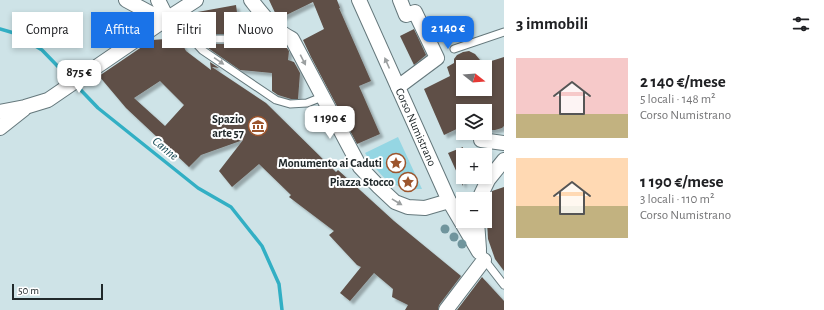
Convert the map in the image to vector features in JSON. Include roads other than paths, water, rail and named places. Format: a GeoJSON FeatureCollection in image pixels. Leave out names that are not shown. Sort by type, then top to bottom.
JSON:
{"type":"FeatureCollection","features":[{"type":"Feature","properties":{"kind":"street"},"geometry":{"type":"LineString","coordinates":[[126,0],[162,19]]}},
{"type":"Feature","properties":{"kind":"street"},"geometry":{"type":"LineString","coordinates":[[158,0],[162,13]]}},
{"type":"Feature","properties":{"kind":"street"},"geometry":{"type":"LineString","coordinates":[[178,12],[198,0]]}},
{"type":"Feature","properties":{"kind":"street"},"geometry":{"type":"LineString","coordinates":[[251,0],[261,12]]}},
{"type":"Feature","properties":{"kind":"street","name":"Corso Numistrano"},"geometry":{"type":"LineString","coordinates":[[360,0],[449,201],[482,256]]}},
{"type":"Feature","properties":{"kind":"street"},"geometry":{"type":"LineString","coordinates":[[398,86],[437,58],[415,12],[406,15],[400,0]]}},
{"type":"Feature","properties":{"kind":"street"},"geometry":{"type":"LineString","coordinates":[[0,112],[26,107],[48,100],[162,21]]}},
{"type":"Feature","properties":{"kind":"street"},"geometry":{"type":"LineString","coordinates":[[287,36],[292,39],[360,167],[395,202],[408,207],[425,208],[449,201]]}},
{"type":"Feature","properties":{"kind":"street"},"geometry":{"type":"LineString","coordinates":[[0,128],[26,107]]}},
{"type":"Feature","properties":{"kind":"street"},"geometry":{"type":"LineString","coordinates":[[481,140],[504,143]]}},
{"type":"Feature","properties":{"kind":"street"},"geometry":{"type":"LineString","coordinates":[[482,192],[488,180],[504,160]]}},
{"type":"Feature","properties":{"kind":"street"},"geometry":{"type":"LineString","coordinates":[[446,310],[482,256],[479,228]]}},
{"type":"Feature","properties":{"kind":"lane"},"geometry":{"type":"LineString","coordinates":[[454,49],[504,32]]}},
{"type":"Feature","properties":{"kind":"lane"},"geometry":{"type":"LineString","coordinates":[[200,48],[276,100],[290,104],[307,102],[322,97]]}},
{"type":"Feature","properties":{"kind":"lane"},"geometry":{"type":"LineString","coordinates":[[482,256],[504,285]]}},
{"type":"Feature","properties":{"kind":"waterway","name":"Canne"},"geometry":{"type":"LineString","coordinates":[[0,29],[14,33],[42,50],[71,80]]}},
{"type":"Feature","properties":{"kind":"waterway","name":"Canne"},"geometry":{"type":"LineString","coordinates":[[75,84],[98,108],[198,188],[231,207],[262,246],[279,284],[282,310]]}},
{"type":"Feature","properties":{"kind":"place","name":"Spazio arte 57"},"geometry":{"type":"Point","coordinates":[258,126]}},
{"type":"Feature","properties":{"kind":"place","name":"Monumento ai Caduti"},"geometry":{"type":"Point","coordinates":[396,163]}},
{"type":"Feature","properties":{"kind":"place","name":"Piazza Stocco"},"geometry":{"type":"Point","coordinates":[408,182]}}]}
